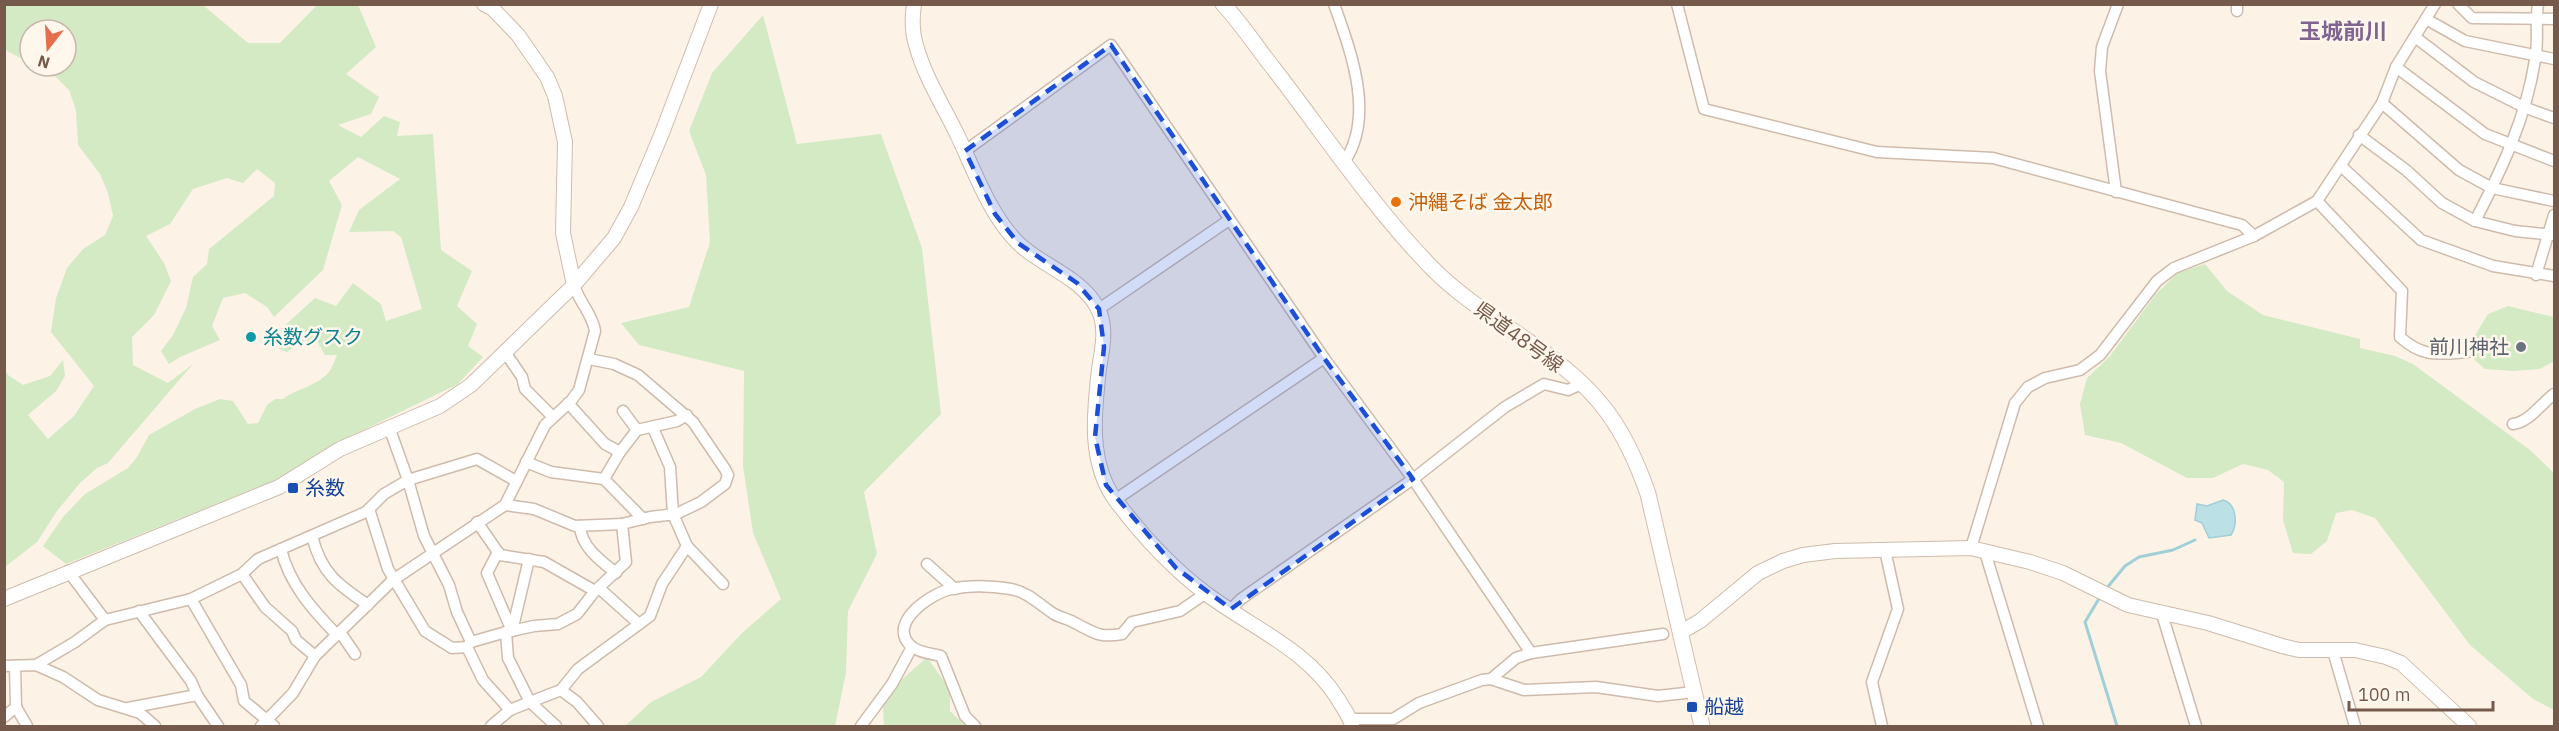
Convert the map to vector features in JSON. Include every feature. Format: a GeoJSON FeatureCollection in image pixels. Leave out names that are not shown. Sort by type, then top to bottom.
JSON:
{"type":"FeatureCollection","features":[{"type":"Feature","properties":{"kind":"main road","name":"県道48号線"},"geometry":{"type":"LineString","coordinates":[[1223,4],[1345,161],[1433,269],[1463,296],[1581,384],[1606,411],[1624,437],[1638,466],[1653,512],[1702,726]]}},
{"type":"Feature","properties":{"kind":"street"},"geometry":{"type":"LineString","coordinates":[[190,599],[242,685],[244,701],[267,725],[292,693],[315,656],[393,580],[505,504],[545,425],[579,390],[595,332],[594,323],[577,296],[563,233],[565,142],[555,96],[541,67],[519,35],[492,8],[484,4]]}},
{"type":"Feature","properties":{"kind":"street"},"geometry":{"type":"LineString","coordinates":[[4,599],[279,487],[340,449],[440,406],[471,385],[574,285],[604,252],[631,207],[687,71],[711,4]]}},
{"type":"Feature","properties":{"kind":"street"},"geometry":{"type":"LineString","coordinates":[[914,4],[915,44],[923,65],[995,214],[1008,232],[1033,257],[1077,284],[1091,297],[1099,309],[1104,347],[1095,436],[1100,469],[1115,500],[1176,568],[1206,593],[1311,664],[1352,723],[1393,719],[1419,703],[1482,680],[1491,679],[1524,690],[1596,687],[1658,696],[1694,692]]}},
{"type":"Feature","properties":{"kind":"street"},"geometry":{"type":"LineString","coordinates":[[1334,4],[1347,40],[1357,86],[1359,108],[1354,147],[1345,161]]}},
{"type":"Feature","properties":{"kind":"street"},"geometry":{"type":"LineString","coordinates":[[1677,4],[1704,109],[1877,153],[1993,158],[2242,225],[2254,236]]}},
{"type":"Feature","properties":{"kind":"street"},"geometry":{"type":"LineString","coordinates":[[2116,192],[2100,71],[2102,47],[2118,4]]}},
{"type":"Feature","properties":{"kind":"street"},"geometry":{"type":"LineString","coordinates":[[1971,548],[2015,403],[2028,387],[2045,378],[2080,370],[2100,355],[2157,281],[2174,268],[2254,236],[2317,201],[2382,103],[2396,67],[2435,4]]}},
{"type":"Feature","properties":{"kind":"street"},"geometry":{"type":"LineString","coordinates":[[2458,4],[2472,18],[2554,19]]}},
{"type":"Feature","properties":{"kind":"street"},"geometry":{"type":"LineString","coordinates":[[2475,221],[2492,188],[2526,108],[2536,57],[2538,4]]}},
{"type":"Feature","properties":{"kind":"street"},"geometry":{"type":"LineString","coordinates":[[2426,19],[2465,41],[2554,59]]}},
{"type":"Feature","properties":{"kind":"street"},"geometry":{"type":"LineString","coordinates":[[2415,36],[2474,82],[2526,108],[2554,118]]}},
{"type":"Feature","properties":{"kind":"street"},"geometry":{"type":"LineString","coordinates":[[965,151],[1111,45],[1324,358],[1413,479],[1531,653]]}},
{"type":"Feature","properties":{"kind":"street"},"geometry":{"type":"LineString","coordinates":[[2396,67],[2485,134],[2554,161]]}},
{"type":"Feature","properties":{"kind":"street"},"geometry":{"type":"LineString","coordinates":[[2382,103],[2459,170],[2492,188],[2554,201]]}},
{"type":"Feature","properties":{"kind":"street"},"geometry":{"type":"LineString","coordinates":[[2360,135],[2406,170],[2442,203],[2475,221],[2514,231],[2552,235]]}},
{"type":"Feature","properties":{"kind":"street"},"geometry":{"type":"LineString","coordinates":[[2341,166],[2421,240],[2493,266],[2536,275],[2554,276]]}},
{"type":"Feature","properties":{"kind":"street"},"geometry":{"type":"LineString","coordinates":[[2317,201],[2402,291],[2397,338],[2414,349],[2432,355],[2468,352]]}},
{"type":"Feature","properties":{"kind":"street"},"geometry":{"type":"LineString","coordinates":[[2536,275],[2552,235],[2554,214]]}},
{"type":"Feature","properties":{"kind":"street"},"geometry":{"type":"LineString","coordinates":[[1099,309],[1230,220]]}},
{"type":"Feature","properties":{"kind":"street"},"geometry":{"type":"LineString","coordinates":[[505,352],[522,377],[525,389],[553,417]]}},
{"type":"Feature","properties":{"kind":"street"},"geometry":{"type":"LineString","coordinates":[[1115,500],[1324,358]]}},
{"type":"Feature","properties":{"kind":"street"},"geometry":{"type":"LineString","coordinates":[[505,504],[534,509],[575,526],[622,524],[673,514],[701,502],[725,484],[728,475],[687,416],[638,375],[614,364],[589,359]]}},
{"type":"Feature","properties":{"kind":"street"},"geometry":{"type":"LineString","coordinates":[[1231,609],[1241,599],[1413,479],[1505,406],[1544,384],[1568,390],[1581,384]]}},
{"type":"Feature","properties":{"kind":"street"},"geometry":{"type":"LineString","coordinates":[[2513,424],[2522,423],[2554,394]]}},
{"type":"Feature","properties":{"kind":"street"},"geometry":{"type":"LineString","coordinates":[[568,403],[605,444],[620,452]]}},
{"type":"Feature","properties":{"kind":"street"},"geometry":{"type":"LineString","coordinates":[[623,411],[637,430]]}},
{"type":"Feature","properties":{"kind":"street"},"geometry":{"type":"LineString","coordinates":[[603,479],[637,430],[653,428],[687,416]]}},
{"type":"Feature","properties":{"kind":"street"},"geometry":{"type":"LineString","coordinates":[[389,427],[408,480],[424,536],[448,585],[483,680],[510,710]]}},
{"type":"Feature","properties":{"kind":"street"},"geometry":{"type":"LineString","coordinates":[[653,428],[670,467],[673,514],[687,546],[723,584]]}},
{"type":"Feature","properties":{"kind":"street"},"geometry":{"type":"LineString","coordinates":[[36,665],[75,642],[105,620],[190,599],[242,574],[258,559],[369,509],[384,494],[408,480],[477,459],[516,481]]}},
{"type":"Feature","properties":{"kind":"street"},"geometry":{"type":"LineString","coordinates":[[526,462],[551,472],[603,479],[643,519]]}},
{"type":"Feature","properties":{"kind":"street"},"geometry":{"type":"LineString","coordinates":[[369,509],[393,580],[425,631],[452,648],[509,632],[558,624],[577,614],[597,590],[626,562],[622,524]]}},
{"type":"Feature","properties":{"kind":"street"},"geometry":{"type":"LineString","coordinates":[[477,522],[500,555],[544,562],[597,590],[639,624]]}},
{"type":"Feature","properties":{"kind":"street"},"geometry":{"type":"LineString","coordinates":[[580,526],[580,534],[593,554],[616,573]]}},
{"type":"Feature","properties":{"kind":"street"},"geometry":{"type":"LineString","coordinates":[[312,536],[316,553],[329,576],[368,605]]}},
{"type":"Feature","properties":{"kind":"street"},"geometry":{"type":"LineString","coordinates":[[491,726],[510,710],[561,690],[578,669],[650,616],[662,584],[687,546]]}},
{"type":"Feature","properties":{"kind":"street"},"geometry":{"type":"LineString","coordinates":[[1681,632],[1700,621],[1758,573],[1783,561],[1803,555],[1971,548],[2063,573],[2128,604],[2162,614],[2208,623],[2299,650],[2370,652],[2401,663],[2469,726]]}},
{"type":"Feature","properties":{"kind":"street"},"geometry":{"type":"LineString","coordinates":[[281,549],[291,579],[313,610],[355,654]]}},
{"type":"Feature","properties":{"kind":"street"},"geometry":{"type":"LineString","coordinates":[[1882,726],[1872,682],[1898,609],[1885,550]]}},
{"type":"Feature","properties":{"kind":"street"},"geometry":{"type":"LineString","coordinates":[[498,552],[487,573],[509,632]]}},
{"type":"Feature","properties":{"kind":"street"},"geometry":{"type":"LineString","coordinates":[[1985,552],[2038,726]]}},
{"type":"Feature","properties":{"kind":"street"},"geometry":{"type":"LineString","coordinates":[[529,559],[509,632],[508,658],[530,702],[556,726]]}},
{"type":"Feature","properties":{"kind":"street"},"geometry":{"type":"LineString","coordinates":[[927,564],[955,589]]}},
{"type":"Feature","properties":{"kind":"street"},"geometry":{"type":"LineString","coordinates":[[68,571],[105,620]]}},
{"type":"Feature","properties":{"kind":"street"},"geometry":{"type":"LineString","coordinates":[[242,574],[266,607],[292,631],[296,640],[315,656]]}},
{"type":"Feature","properties":{"kind":"street"},"geometry":{"type":"LineString","coordinates":[[975,726],[965,716],[941,657],[912,647],[905,633],[908,621],[915,609],[930,597],[955,589],[989,586],[1014,590],[1027,595],[1057,616],[1075,622],[1094,634],[1110,636],[1122,634],[1132,622],[1180,611],[1206,593]]}},
{"type":"Feature","properties":{"kind":"street"},"geometry":{"type":"LineString","coordinates":[[139,611],[191,681],[197,695],[218,726]]}},
{"type":"Feature","properties":{"kind":"street"},"geometry":{"type":"LineString","coordinates":[[2162,614],[2196,726]]}},
{"type":"Feature","properties":{"kind":"street"},"geometry":{"type":"LineString","coordinates":[[1491,679],[1516,658],[1531,653],[1663,634]]}},
{"type":"Feature","properties":{"kind":"street"},"geometry":{"type":"LineString","coordinates":[[861,726],[892,684],[912,647]]}},
{"type":"Feature","properties":{"kind":"street"},"geometry":{"type":"LineString","coordinates":[[2332,651],[2355,726]]}},
{"type":"Feature","properties":{"kind":"street"},"geometry":{"type":"LineString","coordinates":[[27,726],[16,707],[10,666],[36,665],[63,676],[98,700],[140,713],[155,726]]}},
{"type":"Feature","properties":{"kind":"street"},"geometry":{"type":"LineString","coordinates":[[561,690],[577,702],[598,726]]}},
{"type":"Feature","properties":{"kind":"street"},"geometry":{"type":"LineString","coordinates":[[128,708],[197,695]]}},
{"type":"Feature","properties":{"kind":"street"},"geometry":{"type":"LineString","coordinates":[[4,717],[16,707]]}},
{"type":"Feature","properties":{"kind":"highlighted area"},"geometry":{"type":"Polygon","coordinates":[[[1111,45],[1324,358],[1413,479],[1231,609],[1176,568],[1106,485],[1095,437],[1104,347],[1099,309],[1077,283],[1018,243],[995,214],[965,151],[1111,45]]]}},
{"type":"Feature","properties":{"kind":"green space"},"geometry":{"type":"Polygon","coordinates":[[[5,5],[203,5],[248,43],[280,43],[317,5],[358,5],[376,47],[346,74],[379,97],[371,114],[338,125],[361,137],[384,116],[400,122],[397,136],[433,134],[441,250],[472,271],[457,306],[477,324],[468,346],[483,357],[458,384],[335,444],[281,478],[66,564],[43,546],[63,517],[85,494],[128,468],[149,435],[195,409],[220,399],[233,401],[248,424],[258,423],[267,405],[275,399],[283,399],[315,383],[327,374],[337,355],[325,355],[317,341],[303,341],[287,352],[279,349],[281,329],[315,298],[336,306],[353,283],[381,304],[386,321],[422,309],[401,237],[393,231],[349,232],[359,210],[400,179],[358,157],[329,181],[342,205],[323,270],[274,317],[267,307],[245,293],[223,298],[212,326],[220,340],[169,364],[161,351],[173,335],[186,308],[193,277],[207,264],[209,249],[274,196],[275,183],[257,169],[243,183],[227,178],[193,189],[170,224],[146,236],[164,263],[171,281],[154,315],[132,337],[133,365],[168,383],[193,364],[108,463],[97,468],[80,483],[57,511],[37,542],[5,567],[4,368],[8,375],[23,385],[50,376],[63,360],[65,376],[56,391],[28,415],[48,439],[74,416],[94,386],[51,332],[56,298],[67,268],[83,249],[105,235],[113,216],[108,193],[100,174],[78,145],[76,110],[69,90],[57,78],[78,78],[78,18],[18,18],[18,57],[5,50],[5,5]]]}},
{"type":"Feature","properties":{"kind":"green space"},"geometry":{"type":"Polygon","coordinates":[[[763,15],[797,144],[881,134],[922,248],[941,414],[864,492],[877,554],[848,611],[846,673],[835,726],[625,726],[651,702],[701,677],[742,633],[781,599],[753,533],[743,466],[744,371],[639,345],[621,323],[689,307],[710,242],[706,175],[689,131],[712,73],[763,15]]]}},
{"type":"Feature","properties":{"kind":"green space"},"geometry":{"type":"Polygon","coordinates":[[[2205,264],[2227,291],[2263,315],[2360,339],[2360,348],[2395,356],[2413,364],[2530,450],[2554,473],[2554,710],[2533,699],[2470,645],[2375,518],[2352,510],[2336,513],[2327,541],[2311,554],[2293,553],[2283,520],[2284,482],[2268,470],[2243,464],[2213,478],[2187,478],[2121,443],[2085,435],[2080,404],[2087,378],[2110,356],[2156,294],[2178,273],[2205,264]]]}},
{"type":"Feature","properties":{"kind":"green space"},"geometry":{"type":"Polygon","coordinates":[[[2508,306],[2554,317],[2554,361],[2540,369],[2513,371],[2485,369],[2469,355],[2474,337],[2488,314],[2508,306]]]}},
{"type":"Feature","properties":{"kind":"green space"},"geometry":{"type":"Polygon","coordinates":[[[927,657],[950,690],[950,711],[966,726],[884,726],[883,707],[897,684],[927,657]]]}},
{"type":"Feature","properties":{"kind":"water"},"geometry":{"type":"Polygon","coordinates":[[[2223,500],[2228,502],[2234,510],[2233,531],[2231,535],[2209,538],[2202,523],[2195,520],[2197,504],[2207,506],[2223,500]]]}},
{"type":"Feature","properties":{"kind":"waterway"},"geometry":{"type":"LineString","coordinates":[[2106,589],[2125,566],[2139,557],[2173,550],[2195,540]]}},
{"type":"Feature","properties":{"kind":"waterway"},"geometry":{"type":"LineString","coordinates":[[2100,597],[2085,622],[2117,726]]}},
{"type":"Feature","properties":{"kind":"place","name":"沖縄そば 金太郎"},"geometry":{"type":"Point","coordinates":[1396,202]}},
{"type":"Feature","properties":{"kind":"place","name":"糸数グスク"},"geometry":{"type":"Point","coordinates":[251,337]}},
{"type":"Feature","properties":{"kind":"place","name":"前川神社"},"geometry":{"type":"Point","coordinates":[2521,347]}},
{"type":"Feature","properties":{"kind":"place","name":"糸数"},"geometry":{"type":"Point","coordinates":[293,488]}},
{"type":"Feature","properties":{"kind":"place","name":"船越"},"geometry":{"type":"Point","coordinates":[1692,707]}},
{"type":"Feature","properties":{"kind":"district","name":"玉城前川"},"geometry":{"type":"Point","coordinates":[2343,31]}}]}
